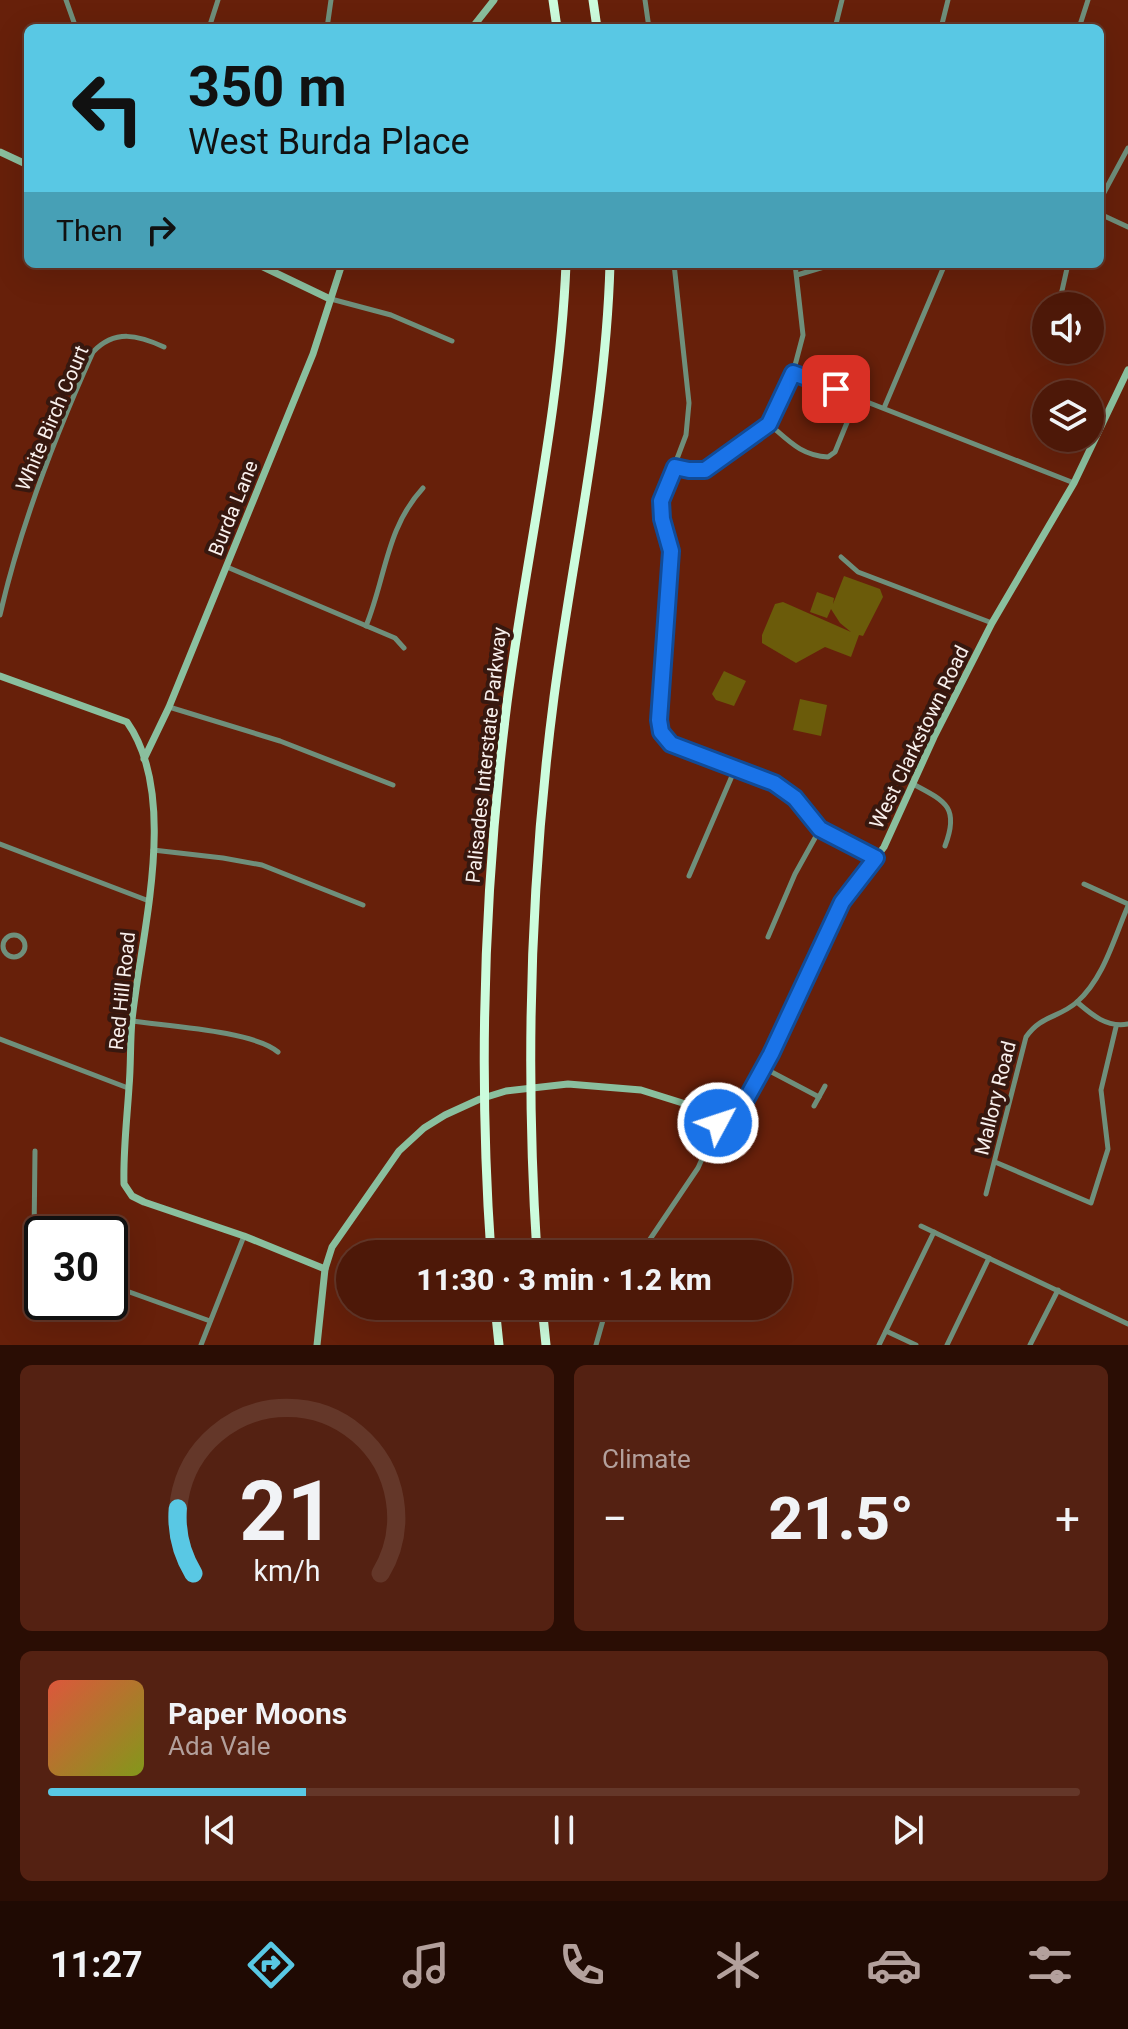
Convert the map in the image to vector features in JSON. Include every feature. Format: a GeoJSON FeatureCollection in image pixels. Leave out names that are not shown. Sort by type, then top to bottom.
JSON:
{"type":"FeatureCollection","features":[{"type":"Feature","properties":{"kind":"highway"},"geometry":{"type":"LineString","coordinates":[[553,0],[556,24]]}},
{"type":"Feature","properties":{"kind":"highway"},"geometry":{"type":"LineString","coordinates":[[593,0],[596,24]]}},
{"type":"Feature","properties":{"kind":"highway","name":"Palisades Interstate Parkway"},"geometry":{"type":"LineString","coordinates":[[491,1240],[484,1051],[491,859],[509,690],[557,389],[566,268]]}},
{"type":"Feature","properties":{"kind":"highway"},"geometry":{"type":"LineString","coordinates":[[536,1240],[530,1032],[538,852],[554,695],[600,405],[610,268]]}},
{"type":"Feature","properties":{"kind":"highway"},"geometry":{"type":"LineString","coordinates":[[496,1320],[499,1345]]}},
{"type":"Feature","properties":{"kind":"highway"},"geometry":{"type":"LineString","coordinates":[[543,1320],[546,1345]]}},
{"type":"Feature","properties":{"kind":"street"},"geometry":{"type":"LineString","coordinates":[[66,0],[75,24]]}},
{"type":"Feature","properties":{"kind":"street"},"geometry":{"type":"LineString","coordinates":[[210,24],[218,0]]}},
{"type":"Feature","properties":{"kind":"street"},"geometry":{"type":"LineString","coordinates":[[328,24],[331,0]]}},
{"type":"Feature","properties":{"kind":"street"},"geometry":{"type":"LineString","coordinates":[[475,24],[494,0]]}},
{"type":"Feature","properties":{"kind":"street"},"geometry":{"type":"LineString","coordinates":[[645,0],[648,24]]}},
{"type":"Feature","properties":{"kind":"street"},"geometry":{"type":"LineString","coordinates":[[836,24],[842,0]]}},
{"type":"Feature","properties":{"kind":"street"},"geometry":{"type":"LineString","coordinates":[[942,24],[948,0]]}},
{"type":"Feature","properties":{"kind":"street"},"geometry":{"type":"LineString","coordinates":[[1080,24],[1088,0]]}},
{"type":"Feature","properties":{"kind":"street"},"geometry":{"type":"LineString","coordinates":[[1104,193],[1128,148]]}},
{"type":"Feature","properties":{"kind":"street"},"geometry":{"type":"LineString","coordinates":[[0,152],[24,163]]}},
{"type":"Feature","properties":{"kind":"street"},"geometry":{"type":"LineString","coordinates":[[1104,216],[1128,227]]}},
{"type":"Feature","properties":{"kind":"street"},"geometry":{"type":"LineString","coordinates":[[265,268],[330,299],[391,315],[452,341]]}},
{"type":"Feature","properties":{"kind":"street","name":"Burda Lane"},"geometry":{"type":"LineString","coordinates":[[144,760],[169,707],[313,354],[341,268]]}},
{"type":"Feature","properties":{"kind":"street"},"geometry":{"type":"LineString","coordinates":[[674,268],[689,403],[686,435],[661,501],[662,519],[671,551],[659,720],[661,732],[671,744],[785,790],[820,829],[876,858]]}},
{"type":"Feature","properties":{"kind":"street"},"geometry":{"type":"LineString","coordinates":[[675,467],[705,470],[769,424],[793,373],[803,335],[796,268]]}},
{"type":"Feature","properties":{"kind":"street"},"geometry":{"type":"LineString","coordinates":[[797,275],[821,268]]}},
{"type":"Feature","properties":{"kind":"street"},"geometry":{"type":"LineString","coordinates":[[884,408],[944,268]]}},
{"type":"Feature","properties":{"kind":"street"},"geometry":{"type":"LineString","coordinates":[[1062,292],[1067,268]]}},
{"type":"Feature","properties":{"kind":"street","name":"White Birch Court"},"geometry":{"type":"LineString","coordinates":[[0,615],[26,521],[93,352],[101,343],[121,335],[145,339],[164,347]]}},
{"type":"Feature","properties":{"kind":"street","name":"West Clarkstown Road"},"geometry":{"type":"LineString","coordinates":[[721,1116],[729,1116],[739,1110],[764,1068],[842,902],[884,847],[992,623],[1074,483],[1128,370]]}},
{"type":"Feature","properties":{"kind":"street"},"geometry":{"type":"LineString","coordinates":[[793,373],[1074,483]]}},
{"type":"Feature","properties":{"kind":"street"},"geometry":{"type":"LineString","coordinates":[[769,424],[795,448],[828,457],[835,452],[857,398]]}},
{"type":"Feature","properties":{"kind":"street"},"geometry":{"type":"LineString","coordinates":[[366,626],[378,596],[397,524],[423,488]]}},
{"type":"Feature","properties":{"kind":"street"},"geometry":{"type":"LineString","coordinates":[[841,557],[858,572],[992,623]]}},
{"type":"Feature","properties":{"kind":"street"},"geometry":{"type":"LineString","coordinates":[[227,567],[395,638],[404,648]]}},
{"type":"Feature","properties":{"kind":"street","name":"Red Hill Road"},"geometry":{"type":"LineString","coordinates":[[0,676],[127,722],[137,735],[154,791],[156,816],[149,901],[132,1021],[124,1184],[132,1196],[144,1202],[244,1236],[325,1269]]}},
{"type":"Feature","properties":{"kind":"street"},"geometry":{"type":"LineString","coordinates":[[169,707],[280,741],[393,785]]}},
{"type":"Feature","properties":{"kind":"street"},"geometry":{"type":"LineString","coordinates":[[689,876],[735,769]]}},
{"type":"Feature","properties":{"kind":"street"},"geometry":{"type":"LineString","coordinates":[[913,784],[947,805],[953,823],[945,846]]}},
{"type":"Feature","properties":{"kind":"street"},"geometry":{"type":"LineString","coordinates":[[768,937],[795,874],[820,829]]}},
{"type":"Feature","properties":{"kind":"street"},"geometry":{"type":"LineString","coordinates":[[0,844],[149,901]]}},
{"type":"Feature","properties":{"kind":"street"},"geometry":{"type":"LineString","coordinates":[[152,850],[262,865],[363,905]]}},
{"type":"Feature","properties":{"kind":"street"},"geometry":{"type":"LineString","coordinates":[[1084,884],[1128,905]]}},
{"type":"Feature","properties":{"kind":"street","name":"Mallory Road"},"geometry":{"type":"LineString","coordinates":[[986,1194],[1026,1037],[1036,1023],[1077,1002],[1097,979],[1128,905]]}},
{"type":"Feature","properties":{"kind":"street"},"geometry":{"type":"LineString","coordinates":[[17,935],[24,940],[24,951],[16,957],[8,956],[2,942],[9,936],[17,935]]}},
{"type":"Feature","properties":{"kind":"street"},"geometry":{"type":"LineString","coordinates":[[1077,1002],[1096,1018],[1116,1027],[1128,1024]]}},
{"type":"Feature","properties":{"kind":"street"},"geometry":{"type":"LineString","coordinates":[[132,1021],[239,1036],[271,1045],[278,1052]]}},
{"type":"Feature","properties":{"kind":"street"},"geometry":{"type":"LineString","coordinates":[[995,1162],[1091,1203],[1108,1149],[1101,1090],[1116,1027]]}},
{"type":"Feature","properties":{"kind":"street"},"geometry":{"type":"LineString","coordinates":[[0,1039],[129,1088]]}},
{"type":"Feature","properties":{"kind":"street"},"geometry":{"type":"LineString","coordinates":[[764,1068],[819,1097]]}},
{"type":"Feature","properties":{"kind":"street"},"geometry":{"type":"LineString","coordinates":[[317,1345],[325,1269],[337,1239],[399,1151],[431,1123],[473,1101],[506,1091],[544,1085],[585,1084],[633,1089],[671,1098],[721,1116],[698,1168],[649,1240]]}},
{"type":"Feature","properties":{"kind":"street"},"geometry":{"type":"LineString","coordinates":[[814,1106],[825,1086]]}},
{"type":"Feature","properties":{"kind":"street"},"geometry":{"type":"LineString","coordinates":[[34,1216],[35,1151]]}},
{"type":"Feature","properties":{"kind":"street"},"geometry":{"type":"LineString","coordinates":[[921,1226],[1128,1324]]}},
{"type":"Feature","properties":{"kind":"street"},"geometry":{"type":"LineString","coordinates":[[879,1345],[934,1232]]}},
{"type":"Feature","properties":{"kind":"street"},"geometry":{"type":"LineString","coordinates":[[201,1345],[244,1236]]}},
{"type":"Feature","properties":{"kind":"street"},"geometry":{"type":"LineString","coordinates":[[947,1345],[989,1258]]}},
{"type":"Feature","properties":{"kind":"street"},"geometry":{"type":"LineString","coordinates":[[1030,1345],[1058,1290]]}},
{"type":"Feature","properties":{"kind":"street"},"geometry":{"type":"LineString","coordinates":[[128,1291],[210,1321]]}},
{"type":"Feature","properties":{"kind":"street"},"geometry":{"type":"LineString","coordinates":[[596,1345],[603,1320]]}},
{"type":"Feature","properties":{"kind":"street"},"geometry":{"type":"LineString","coordinates":[[886,1331],[916,1345]]}},
{"type":"Feature","properties":{"kind":"shaded area"},"geometry":{"type":"Polygon","coordinates":[[[844,576],[880,589],[883,597],[863,636],[859,635],[851,657],[825,647],[796,663],[762,643],[762,635],[775,604],[783,602],[851,632],[831,609],[827,618],[810,612],[817,592],[834,598],[833,604],[844,576]]]}},
{"type":"Feature","properties":{"kind":"shaded area"},"geometry":{"type":"Polygon","coordinates":[[[724,671],[746,681],[734,706],[716,700],[712,694],[724,671]]]}},
{"type":"Feature","properties":{"kind":"shaded area"},"geometry":{"type":"Polygon","coordinates":[[[800,699],[827,705],[821,736],[793,730],[800,699]]]}},
{"type":"Feature","properties":{"kind":"route"},"geometry":{"type":"LineString","coordinates":[[718,1123],[721,1116],[732,1115],[743,1105],[771,1054],[842,902],[876,858],[820,829],[795,798],[774,783],[671,744],[661,732],[659,720],[671,551],[662,519],[661,501],[675,467],[705,470],[769,424],[793,373],[836,389]]}}]}
